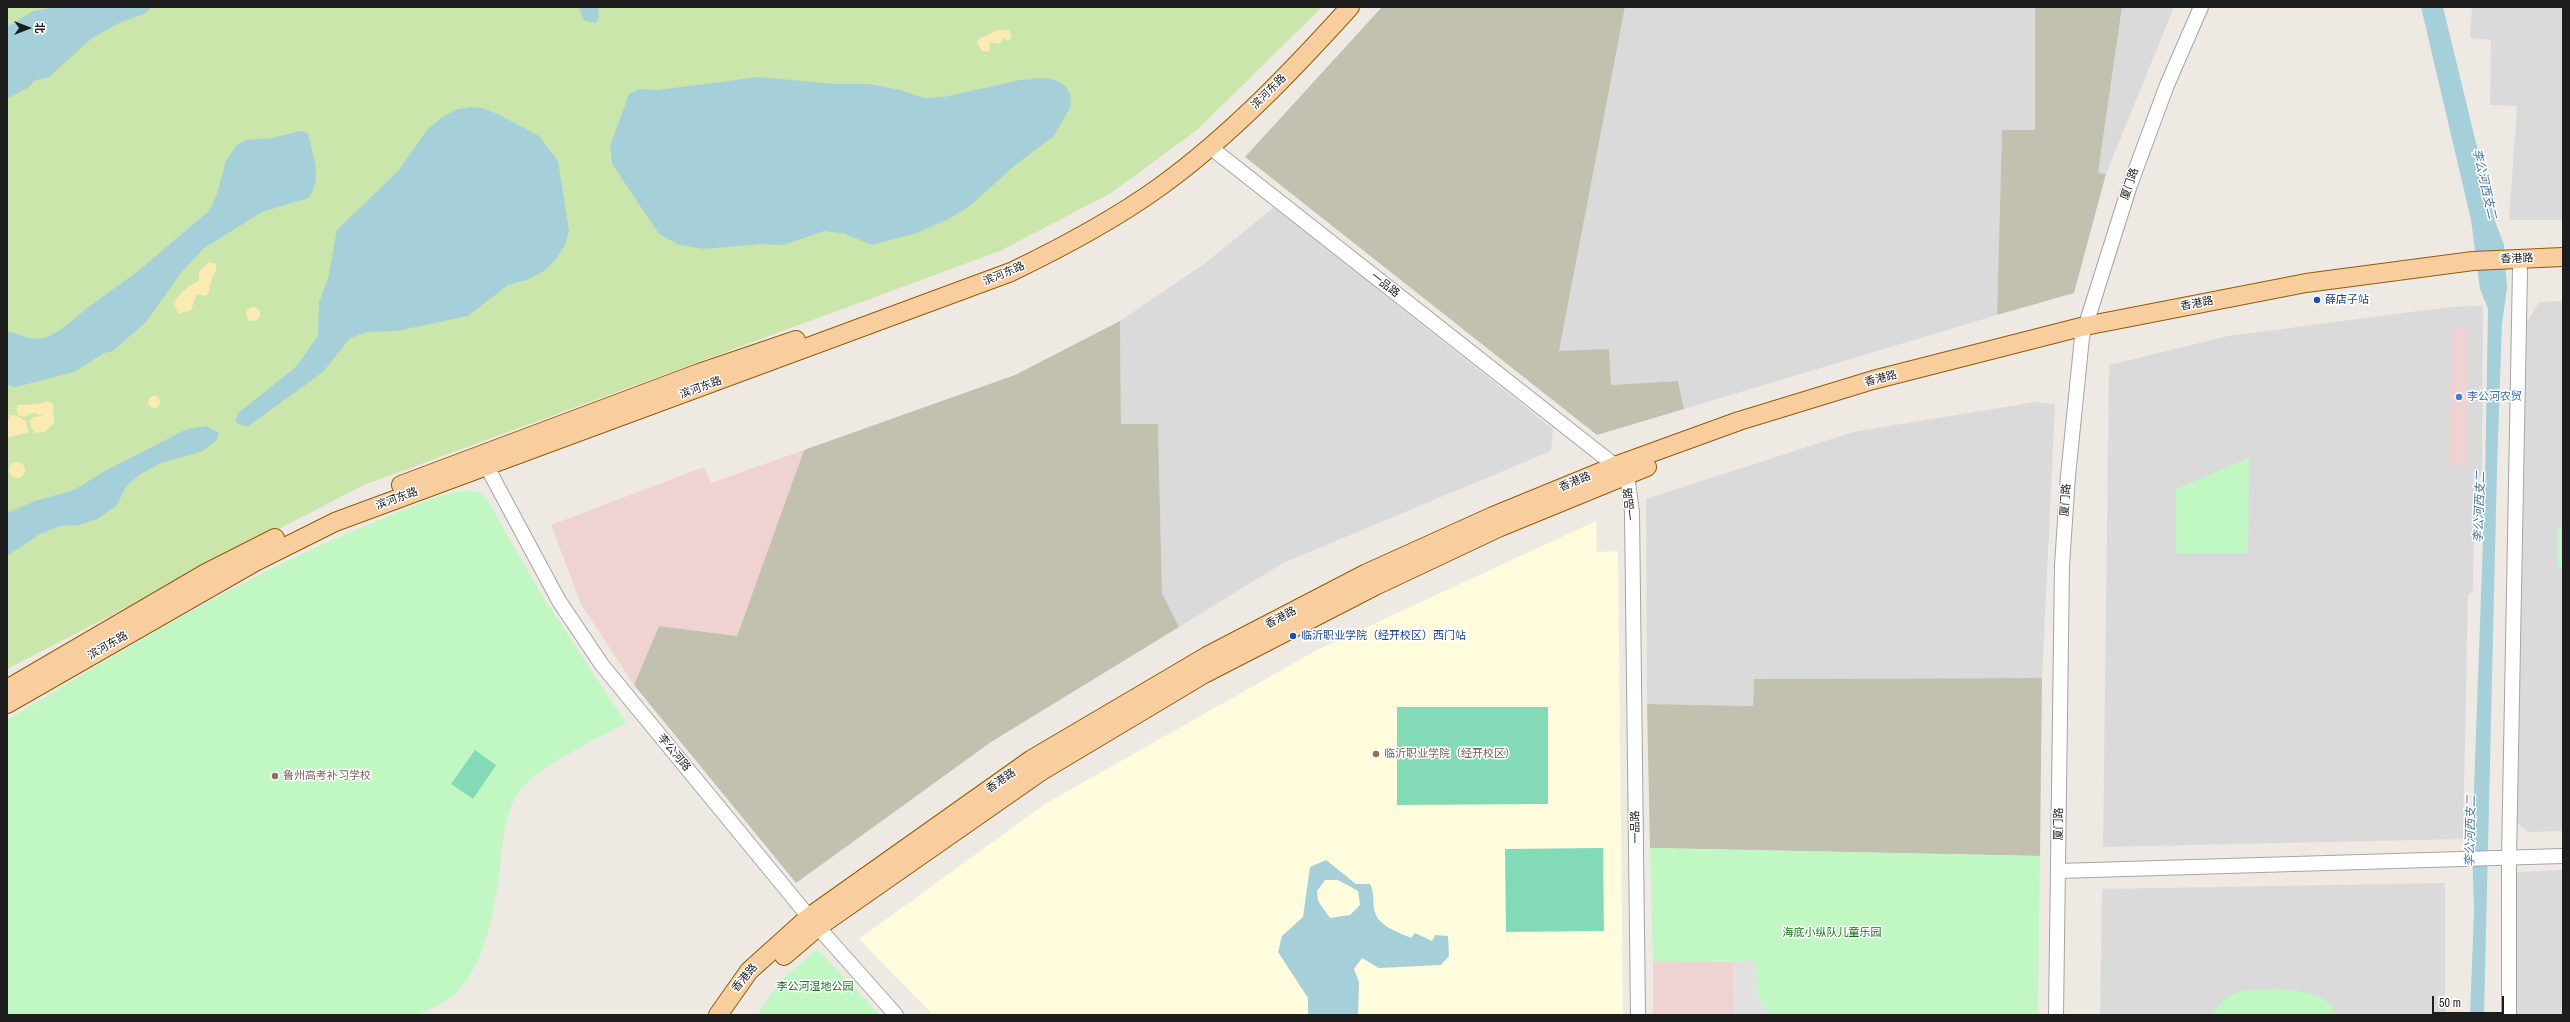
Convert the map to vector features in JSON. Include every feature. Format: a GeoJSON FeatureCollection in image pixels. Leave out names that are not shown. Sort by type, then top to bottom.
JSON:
{"type":"FeatureCollection","features":[{"type":"Feature","properties":{"kind":"main road","name":"滨河东路"},"geometry":{"type":"LineString","coordinates":[[7,689],[206,573],[333,511],[691,376],[1012,260],[1099,214],[1158,174],[1250,98],[1336,7]]}},
{"type":"Feature","properties":{"kind":"main road","name":"滨河东路"},"geometry":{"type":"LineString","coordinates":[[7,704],[255,562],[328,525],[1011,272],[1103,224],[1161,186],[1256,106],[1350,7]]}},
{"type":"Feature","properties":{"kind":"main road","name":"香港路"},"geometry":{"type":"LineString","coordinates":[[2513,266],[2563,257]]}},
{"type":"Feature","properties":{"kind":"main road","name":"香港路"},"geometry":{"type":"LineString","coordinates":[[718,1015],[749,971],[814,922],[1040,772],[1222,664],[1375,586],[1621,470],[1845,401],[2084,332],[2473,266],[2563,268]]}},
{"type":"Feature","properties":{"kind":"main road","name":"香港路"},"geometry":{"type":"LineString","coordinates":[[732,1015],[758,979],[814,922]]}},
{"type":"Feature","properties":{"kind":"street","name":"厦门路"},"geometry":{"type":"LineString","coordinates":[[2056,1015],[2062,565],[2068,476],[2084,332],[2130,184],[2167,85],[2201,7]]}},
{"type":"Feature","properties":{"kind":"street","name":"一品路"},"geometry":{"type":"LineString","coordinates":[[1210,146],[1621,470],[1632,512],[1638,1015]]}},
{"type":"Feature","properties":{"kind":"street"},"geometry":{"type":"LineString","coordinates":[[2509,1015],[2513,266]]}},
{"type":"Feature","properties":{"kind":"street","name":"李公河路"},"geometry":{"type":"LineString","coordinates":[[487,467],[525,541],[559,601],[602,665],[814,922],[896,1015]]}},
{"type":"Feature","properties":{"kind":"street"},"geometry":{"type":"LineString","coordinates":[[2058,871],[2563,856]]}},
{"type":"Feature","properties":{"kind":"shaded area"},"geometry":{"type":"Polygon","coordinates":[[[1382,7],[1625,7],[1559,351],[1609,349],[1611,385],[1678,381],[1684,409],[1597,435],[1245,157],[1382,7]]]}},
{"type":"Feature","properties":{"kind":"shaded area"},"geometry":{"type":"Polygon","coordinates":[[[1625,7],[2035,7],[2035,130],[2002,130],[1997,315],[1684,409],[1678,381],[1611,385],[1559,351],[1625,7]]]}},
{"type":"Feature","properties":{"kind":"shaded area"},"geometry":{"type":"Polygon","coordinates":[[[2035,7],[2122,7],[2098,173],[2106,174],[2074,293],[1997,315],[2002,130],[2035,130],[2035,7]]]}},
{"type":"Feature","properties":{"kind":"shaded area"},"geometry":{"type":"Polygon","coordinates":[[[2122,7],[2174,7],[2106,174],[2098,173],[2122,7]]]}},
{"type":"Feature","properties":{"kind":"shaded area"},"geometry":{"type":"Polygon","coordinates":[[[2472,7],[2563,7],[2563,220],[2509,220],[2517,106],[2490,105],[2491,40],[2470,38],[2472,7]]]}},
{"type":"Feature","properties":{"kind":"shaded area"},"geometry":{"type":"Polygon","coordinates":[[[1274,207],[1553,429],[1551,451],[1283,563],[1179,627],[1162,593],[1158,424],[1121,424],[1120,321],[1204,264],[1274,207]]]}},
{"type":"Feature","properties":{"kind":"shaded area"},"geometry":{"type":"Polygon","coordinates":[[[2563,301],[2563,831],[2528,832],[2517,823],[2527,322],[2539,302],[2563,301]]]}},
{"type":"Feature","properties":{"kind":"shaded area"},"geometry":{"type":"Polygon","coordinates":[[[2483,306],[2482,474],[2474,488],[2473,590],[2468,595],[2463,839],[2103,847],[2109,365],[2228,336],[2449,307],[2483,306]]]}},
{"type":"Feature","properties":{"kind":"shaded area"},"geometry":{"type":"Polygon","coordinates":[[[1120,321],[1121,424],[1158,424],[1162,593],[1179,627],[991,742],[796,883],[634,685],[659,626],[737,636],[804,450],[1015,375],[1120,321]]]}},
{"type":"Feature","properties":{"kind":"shaded area","name":"李公河农贸"},"geometry":{"type":"Polygon","coordinates":[[[2451,329],[2468,330],[2467,465],[2450,465],[2451,329]]]}},
{"type":"Feature","properties":{"kind":"shaded area"},"geometry":{"type":"Polygon","coordinates":[[[2035,402],[2055,404],[2042,678],[1754,679],[1753,706],[1647,704],[1646,499],[1853,432],[2035,402]]]}},
{"type":"Feature","properties":{"kind":"shaded area"},"geometry":{"type":"Polygon","coordinates":[[[804,450],[737,636],[659,626],[634,685],[581,604],[551,525],[704,467],[711,483],[804,450]]]}},
{"type":"Feature","properties":{"kind":"shaded area","name":"临沂职业学院（经开校区）"},"geometry":{"type":"Polygon","coordinates":[[[1596,521],[1597,552],[1618,551],[1623,1015],[933,1015],[859,939],[1045,804],[1317,650],[1596,521]]]}},
{"type":"Feature","properties":{"kind":"shaded area"},"geometry":{"type":"Polygon","coordinates":[[[2042,678],[2040,856],[1650,848],[1647,704],[1753,706],[1754,679],[2042,678]]]}},
{"type":"Feature","properties":{"kind":"shaded area"},"geometry":{"type":"Polygon","coordinates":[[[2563,870],[2563,1015],[2516,1015],[2515,872],[2563,870]]]}},
{"type":"Feature","properties":{"kind":"shaded area"},"geometry":{"type":"Polygon","coordinates":[[[2445,883],[2445,1015],[2100,1015],[2102,889],[2445,883]]]}},
{"type":"Feature","properties":{"kind":"shaded area"},"geometry":{"type":"Polygon","coordinates":[[[1755,961],[1758,997],[1768,1015],[1734,1015],[1733,962],[1755,961]]]}},
{"type":"Feature","properties":{"kind":"shaded area"},"geometry":{"type":"Polygon","coordinates":[[[1653,962],[1733,962],[1734,1015],[1653,1015],[1653,962]]]}},
{"type":"Feature","properties":{"kind":"green space"},"geometry":{"type":"Polygon","coordinates":[[[7,7],[1322,7],[1197,130],[1111,193],[1000,251],[364,485],[7,669],[7,7]]]}},
{"type":"Feature","properties":{"kind":"green space"},"geometry":{"type":"Polygon","coordinates":[[[2249,458],[2248,553],[2176,553],[2176,489],[2249,458]]]}},
{"type":"Feature","properties":{"kind":"green space","name":"鲁州高考补习学校"},"geometry":{"type":"Polygon","coordinates":[[[469,490],[481,493],[488,501],[541,594],[626,723],[566,755],[535,776],[523,786],[516,796],[509,811],[505,827],[496,893],[489,929],[477,963],[458,991],[444,1002],[417,1015],[7,1015],[7,720],[141,640],[231,589],[324,543],[407,508],[445,495],[469,490]]]}},
{"type":"Feature","properties":{"kind":"green space"},"geometry":{"type":"Polygon","coordinates":[[[2558,526],[2563,526],[2563,567],[2558,567],[2558,526]]]}},
{"type":"Feature","properties":{"kind":"green space"},"geometry":{"type":"Polygon","coordinates":[[[1397,707],[1548,707],[1548,804],[1397,805],[1397,707]]]}},
{"type":"Feature","properties":{"kind":"green space"},"geometry":{"type":"Polygon","coordinates":[[[475,750],[496,765],[473,799],[451,784],[475,750]]]}},
{"type":"Feature","properties":{"kind":"green space"},"geometry":{"type":"Polygon","coordinates":[[[1603,848],[1604,931],[1506,932],[1505,849],[1603,848]]]}},
{"type":"Feature","properties":{"kind":"green space","name":"海底小纵队儿童乐园"},"geometry":{"type":"Polygon","coordinates":[[[1650,848],[2040,856],[2038,1015],[1768,1015],[1758,997],[1755,961],[1653,962],[1650,848]]]}},
{"type":"Feature","properties":{"kind":"green space","name":"李公河湿地公园"},"geometry":{"type":"Polygon","coordinates":[[[817,949],[880,1015],[757,1015],[777,985],[817,949]]]}},
{"type":"Feature","properties":{"kind":"green space"},"geometry":{"type":"Polygon","coordinates":[[[2282,989],[2305,993],[2321,998],[2328,1002],[2334,1015],[2213,1015],[2219,1006],[2233,994],[2251,990],[2282,989]]]}},
{"type":"Feature","properties":{"kind":"sand"},"geometry":{"type":"Polygon","coordinates":[[[996,30],[1009,30],[1012,38],[1008,41],[1004,38],[999,44],[990,42],[989,51],[982,51],[977,43],[979,38],[987,36],[996,30]]]}},
{"type":"Feature","properties":{"kind":"sand"},"geometry":{"type":"Polygon","coordinates":[[[210,262],[216,264],[216,271],[212,277],[208,294],[206,296],[197,294],[191,310],[179,314],[174,304],[178,296],[191,285],[199,281],[199,271],[210,262]]]}},
{"type":"Feature","properties":{"kind":"sand"},"geometry":{"type":"Polygon","coordinates":[[[250,307],[256,307],[260,311],[260,317],[256,321],[250,321],[246,317],[246,311],[250,307]]]}},
{"type":"Feature","properties":{"kind":"sand"},"geometry":{"type":"Polygon","coordinates":[[[156,396],[159,397],[159,407],[152,408],[149,407],[148,400],[149,397],[156,396]]]}},
{"type":"Feature","properties":{"kind":"sand"},"geometry":{"type":"Polygon","coordinates":[[[47,401],[53,404],[54,423],[45,432],[35,433],[31,428],[30,421],[33,417],[44,416],[34,413],[22,417],[17,414],[17,405],[40,404],[47,401]]]}},
{"type":"Feature","properties":{"kind":"sand"},"geometry":{"type":"Polygon","coordinates":[[[10,415],[18,416],[26,422],[29,432],[7,438],[8,419],[10,415]]]}},
{"type":"Feature","properties":{"kind":"sand"},"geometry":{"type":"Polygon","coordinates":[[[17,462],[23,464],[25,470],[23,476],[17,478],[11,476],[9,470],[11,464],[17,462]]]}},
{"type":"Feature","properties":{"kind":"water"},"geometry":{"type":"Polygon","coordinates":[[[58,7],[151,7],[144,14],[121,22],[92,38],[49,77],[34,81],[29,87],[7,99],[7,27],[33,11],[58,7]]]}},
{"type":"Feature","properties":{"kind":"water"},"geometry":{"type":"Polygon","coordinates":[[[578,7],[598,7],[599,17],[596,23],[585,21],[578,7]]]}},
{"type":"Feature","properties":{"kind":"water","name":"李公河西支二"},"geometry":{"type":"Polygon","coordinates":[[[2421,7],[2443,7],[2495,221],[2504,245],[2507,288],[2502,324],[2497,469],[2484,1015],[2470,1015],[2474,912],[2472,844],[2485,485],[2488,309],[2480,289],[2471,220],[2421,7]]]}},
{"type":"Feature","properties":{"kind":"water"},"geometry":{"type":"Polygon","coordinates":[[[760,77],[833,84],[869,84],[900,90],[924,98],[944,97],[1020,80],[1043,78],[1055,80],[1065,86],[1070,94],[1071,106],[1054,136],[1014,166],[971,205],[949,219],[914,234],[872,245],[845,234],[824,231],[784,245],[760,244],[705,249],[679,245],[659,234],[612,164],[610,146],[629,94],[639,89],[657,90],[760,77]]]}},
{"type":"Feature","properties":{"kind":"water"},"geometry":{"type":"Polygon","coordinates":[[[472,107],[482,108],[498,114],[539,136],[558,161],[569,231],[565,245],[555,260],[544,271],[527,280],[508,285],[468,316],[397,331],[368,332],[350,338],[323,372],[247,427],[235,422],[238,413],[296,367],[318,336],[319,302],[328,279],[337,230],[399,170],[427,130],[441,118],[458,109],[472,107]]]}},
{"type":"Feature","properties":{"kind":"water"},"geometry":{"type":"Polygon","coordinates":[[[300,131],[308,133],[316,166],[313,191],[308,198],[262,212],[203,249],[181,273],[146,322],[113,351],[104,353],[74,372],[16,387],[7,385],[7,331],[33,339],[45,338],[59,331],[91,305],[137,272],[209,211],[217,194],[226,161],[237,145],[246,140],[272,138],[300,131]]]}},
{"type":"Feature","properties":{"kind":"water"},"geometry":{"type":"Polygon","coordinates":[[[206,426],[219,433],[217,440],[203,451],[161,463],[141,474],[127,485],[116,506],[97,519],[79,525],[60,526],[40,534],[7,556],[7,513],[35,501],[74,490],[105,471],[187,429],[206,426]]]}},
{"type":"Feature","properties":{"kind":"water"},"geometry":{"type":"Polygon","coordinates":[[[1326,860],[1356,884],[1370,884],[1373,893],[1374,908],[1383,924],[1394,931],[1411,938],[1415,933],[1432,941],[1435,935],[1448,936],[1449,956],[1441,965],[1379,968],[1362,958],[1354,969],[1359,982],[1358,1015],[1308,1015],[1308,998],[1278,952],[1282,936],[1303,917],[1310,867],[1326,860]],[[1325,880],[1317,891],[1318,901],[1330,918],[1350,915],[1360,905],[1358,891],[1338,880],[1325,880]]]}},
{"type":"Feature","properties":{"kind":"place","name":"薛店子站"},"geometry":{"type":"Point","coordinates":[2317,300]}},
{"type":"Feature","properties":{"kind":"place","name":"李公河农贸"},"geometry":{"type":"Point","coordinates":[2459,397]}},
{"type":"Feature","properties":{"kind":"place","name":"临沂职业学院（经开校区）西门站"},"geometry":{"type":"Point","coordinates":[1293,636]}},
{"type":"Feature","properties":{"kind":"place","name":"临沂职业学院（经开校区）"},"geometry":{"type":"Point","coordinates":[1376,754]}},
{"type":"Feature","properties":{"kind":"place","name":"鲁州高考补习学校"},"geometry":{"type":"Point","coordinates":[275,776]}}]}
